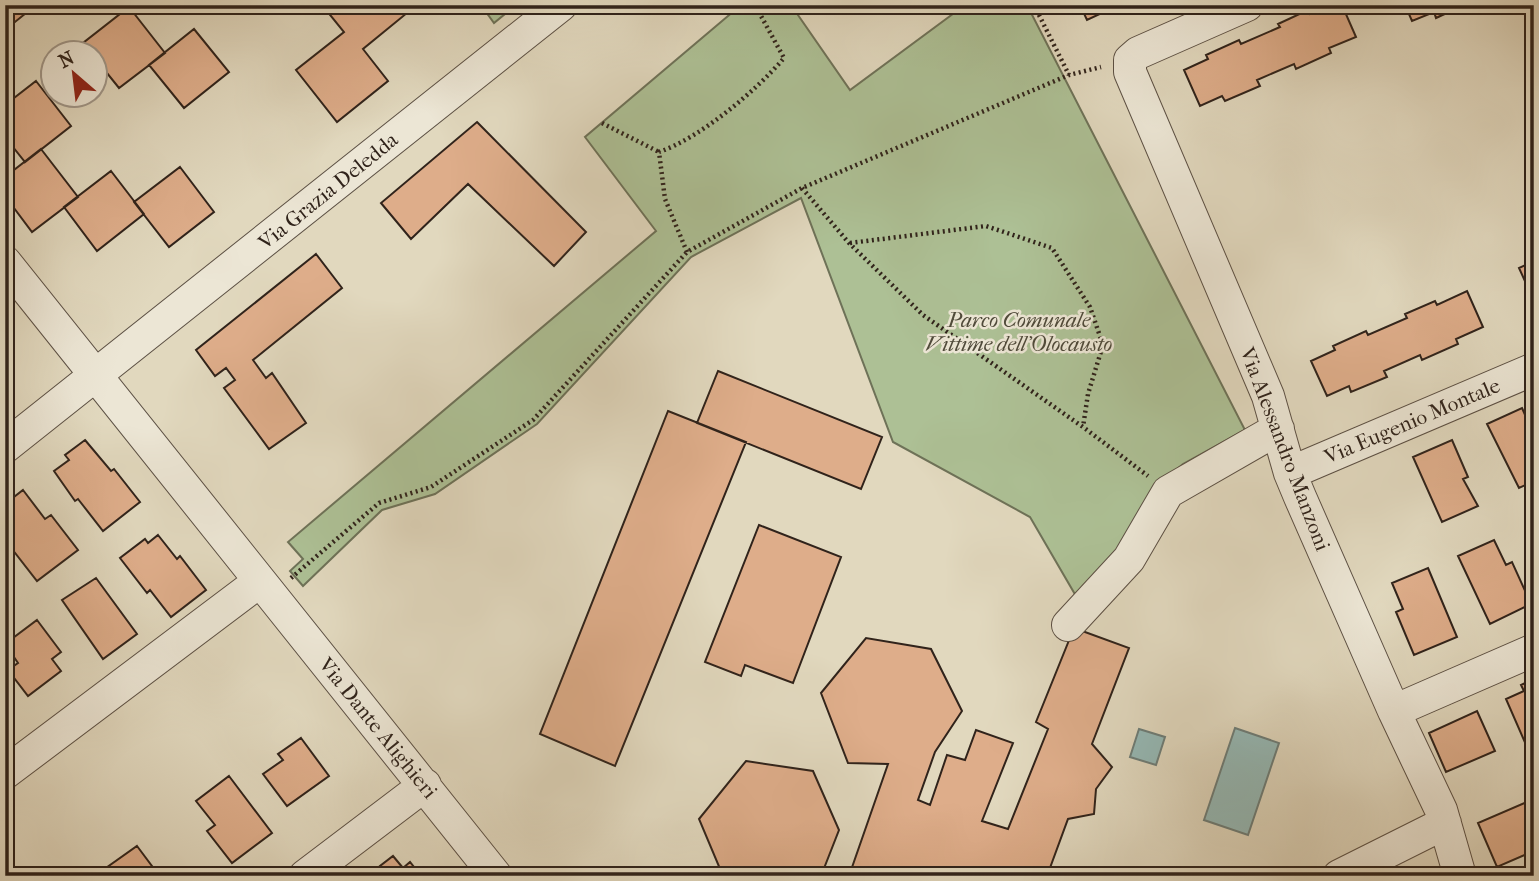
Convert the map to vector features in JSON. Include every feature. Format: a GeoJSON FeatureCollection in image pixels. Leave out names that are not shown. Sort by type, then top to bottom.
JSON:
{"type":"FeatureCollection","features":[{"type":"Feature","properties":{"kind":"street","name":"Via Grazia Deledda"},"geometry":{"type":"LineString","coordinates":[[96,377],[561,5]]}},
{"type":"Feature","properties":{"kind":"street","name":"Via Alessandro Manzoni"},"geometry":{"type":"LineString","coordinates":[[1247,5],[1138,53],[1130,60],[1130,72],[1268,396],[1290,473],[1445,823],[1460,876]]}},
{"type":"Feature","properties":{"kind":"street","name":"Via Dante Alighieri"},"geometry":{"type":"LineString","coordinates":[[5,262],[496,876]]}},
{"type":"Feature","properties":{"kind":"street","name":"Via Eugenio Montale"},"geometry":{"type":"LineString","coordinates":[[1290,473],[1534,369]]}},
{"type":"Feature","properties":{"kind":"street"},"geometry":{"type":"LineString","coordinates":[[5,447],[96,377]]}},
{"type":"Feature","properties":{"kind":"street"},"geometry":{"type":"LineString","coordinates":[[1068,625],[1129,559],[1168,492],[1278,429]]}},
{"type":"Feature","properties":{"kind":"street"},"geometry":{"type":"LineString","coordinates":[[5,773],[265,588]]}},
{"type":"Feature","properties":{"kind":"street"},"geometry":{"type":"LineString","coordinates":[[1394,711],[1534,650]]}},
{"type":"Feature","properties":{"kind":"street"},"geometry":{"type":"LineString","coordinates":[[305,876],[425,785]]}},
{"type":"Feature","properties":{"kind":"street"},"geometry":{"type":"LineString","coordinates":[[1339,876],[1445,823]]}},
{"type":"Feature","properties":{"kind":"path"},"geometry":{"type":"LineString","coordinates":[[602,123],[659,152],[678,146],[716,118],[766,79],[783,58],[755,5]]}},
{"type":"Feature","properties":{"kind":"path"},"geometry":{"type":"LineString","coordinates":[[265,588],[380,503],[431,487],[533,420],[687,252],[802,188],[1069,75],[1034,5]]}},
{"type":"Feature","properties":{"kind":"path"},"geometry":{"type":"LineString","coordinates":[[659,152],[665,200],[687,252]]}},
{"type":"Feature","properties":{"kind":"path"},"geometry":{"type":"LineString","coordinates":[[802,188],[849,243],[923,315],[1083,427],[1168,492]]}},
{"type":"Feature","properties":{"kind":"path"},"geometry":{"type":"LineString","coordinates":[[849,243],[986,226],[1052,248],[1090,306],[1103,345],[1088,394],[1083,427]]}},
{"type":"Feature","properties":{"kind":"green space"},"geometry":{"type":"Polygon","coordinates":[[[481,5],[516,5],[494,23],[481,5]]]}},
{"type":"Feature","properties":{"kind":"green space","name":"Parco Comunale Vittime dell’Olocausto"},"geometry":{"type":"Polygon","coordinates":[[[741,5],[791,5],[850,90],[965,5],[1027,5],[1245,430],[1183,464],[1153,489],[1128,544],[1076,596],[1030,517],[893,442],[801,198],[691,257],[537,424],[435,494],[382,510],[303,586],[290,571],[303,559],[288,542],[656,231],[585,137],[741,5]]]}},
{"type":"Feature","properties":{"kind":"water"},"geometry":{"type":"Polygon","coordinates":[[[1235,728],[1279,743],[1248,835],[1204,820],[1235,728]]]}},
{"type":"Feature","properties":{"kind":"water"},"geometry":{"type":"Polygon","coordinates":[[[1139,729],[1165,737],[1156,765],[1130,757],[1139,729]]]}},
{"type":"Feature","properties":{"kind":"building"},"geometry":{"type":"Polygon","coordinates":[[[5,5],[36,5],[5,30],[5,5]]]}},
{"type":"Feature","properties":{"kind":"building"},"geometry":{"type":"Polygon","coordinates":[[[322,5],[400,5],[407,13],[363,49],[388,81],[337,122],[296,70],[344,32],[322,5]]]}},
{"type":"Feature","properties":{"kind":"building"},"geometry":{"type":"Polygon","coordinates":[[[1080,5],[1119,5],[1087,20],[1080,5]]]}},
{"type":"Feature","properties":{"kind":"building"},"geometry":{"type":"Polygon","coordinates":[[[1330,5],[1342,5],[1356,37],[1329,48],[1331,53],[1296,69],[1294,64],[1257,80],[1260,86],[1225,101],[1222,96],[1200,106],[1184,70],[1208,59],[1206,55],[1239,40],[1241,44],[1280,27],[1278,24],[1308,10],[1310,14],[1330,5]]]}},
{"type":"Feature","properties":{"kind":"building"},"geometry":{"type":"Polygon","coordinates":[[[1405,5],[1464,5],[1436,18],[1434,12],[1412,21],[1405,5]]]}},
{"type":"Feature","properties":{"kind":"building"},"geometry":{"type":"Polygon","coordinates":[[[129,7],[165,53],[119,88],[108,74],[108,38],[89,38],[129,7]]]}},
{"type":"Feature","properties":{"kind":"building"},"geometry":{"type":"Polygon","coordinates":[[[194,29],[229,72],[184,108],[149,65],[194,29]]]}},
{"type":"Feature","properties":{"kind":"building"},"geometry":{"type":"Polygon","coordinates":[[[36,81],[38,108],[57,108],[71,126],[25,162],[5,137],[5,105],[36,81]]]}},
{"type":"Feature","properties":{"kind":"building"},"geometry":{"type":"Polygon","coordinates":[[[477,122],[586,232],[554,266],[468,184],[411,239],[381,203],[477,122]]]}},
{"type":"Feature","properties":{"kind":"building"},"geometry":{"type":"Polygon","coordinates":[[[41,149],[78,197],[32,232],[5,196],[5,177],[41,149]]]}},
{"type":"Feature","properties":{"kind":"building"},"geometry":{"type":"Polygon","coordinates":[[[180,167],[214,212],[169,247],[134,202],[180,167]]]}},
{"type":"Feature","properties":{"kind":"building"},"geometry":{"type":"Polygon","coordinates":[[[111,171],[144,214],[97,251],[64,207],[111,171]]]}},
{"type":"Feature","properties":{"kind":"building"},"geometry":{"type":"Polygon","coordinates":[[[316,254],[342,288],[253,360],[266,378],[272,373],[306,423],[269,449],[224,388],[235,380],[226,368],[215,376],[196,350],[316,254]]]}},
{"type":"Feature","properties":{"kind":"building"},"geometry":{"type":"Polygon","coordinates":[[[1534,261],[1534,301],[1519,268],[1534,261]]]}},
{"type":"Feature","properties":{"kind":"building"},"geometry":{"type":"Polygon","coordinates":[[[1467,291],[1483,327],[1456,339],[1458,344],[1422,360],[1420,355],[1384,371],[1387,377],[1351,392],[1349,386],[1327,396],[1311,361],[1335,350],[1333,346],[1366,331],[1368,335],[1407,318],[1405,314],[1435,301],[1437,305],[1467,291]]]}},
{"type":"Feature","properties":{"kind":"building"},"geometry":{"type":"Polygon","coordinates":[[[718,371],[882,437],[861,489],[697,423],[718,371]]]}},
{"type":"Feature","properties":{"kind":"building"},"geometry":{"type":"Polygon","coordinates":[[[1522,408],[1534,435],[1534,481],[1519,488],[1487,424],[1522,408]]]}},
{"type":"Feature","properties":{"kind":"building"},"geometry":{"type":"Polygon","coordinates":[[[668,411],[746,442],[615,766],[540,734],[668,411]]]}},
{"type":"Feature","properties":{"kind":"building"},"geometry":{"type":"Polygon","coordinates":[[[85,440],[111,471],[114,469],[140,502],[103,531],[78,499],[75,501],[54,471],[69,460],[65,455],[85,440]]]}},
{"type":"Feature","properties":{"kind":"building"},"geometry":{"type":"Polygon","coordinates":[[[1452,440],[1468,477],[1463,479],[1478,506],[1442,522],[1413,457],[1452,440]]]}},
{"type":"Feature","properties":{"kind":"building"},"geometry":{"type":"Polygon","coordinates":[[[23,490],[45,519],[51,515],[78,550],[37,581],[5,540],[5,504],[23,490]]]}},
{"type":"Feature","properties":{"kind":"building"},"geometry":{"type":"Polygon","coordinates":[[[759,525],[841,557],[793,683],[745,665],[741,676],[705,662],[759,525]]]}},
{"type":"Feature","properties":{"kind":"building"},"geometry":{"type":"Polygon","coordinates":[[[158,535],[177,559],[180,556],[206,590],[171,617],[150,590],[147,593],[120,558],[145,539],[148,543],[158,535]]]}},
{"type":"Feature","properties":{"kind":"building"},"geometry":{"type":"Polygon","coordinates":[[[1494,540],[1506,565],[1512,562],[1531,604],[1490,624],[1458,556],[1494,540]]]}},
{"type":"Feature","properties":{"kind":"building"},"geometry":{"type":"Polygon","coordinates":[[[1428,568],[1457,637],[1414,655],[1396,612],[1403,609],[1392,583],[1428,568]]]}},
{"type":"Feature","properties":{"kind":"building"},"geometry":{"type":"Polygon","coordinates":[[[96,578],[137,634],[103,659],[62,600],[96,578]]]}},
{"type":"Feature","properties":{"kind":"building"},"geometry":{"type":"Polygon","coordinates":[[[37,620],[61,652],[52,659],[61,671],[28,696],[8,670],[18,663],[5,644],[37,620]]]}},
{"type":"Feature","properties":{"kind":"building"},"geometry":{"type":"Polygon","coordinates":[[[1074,628],[1129,648],[1092,744],[1112,767],[1096,789],[1094,814],[1068,819],[1047,876],[849,876],[888,764],[848,763],[821,693],[866,638],[931,649],[962,711],[935,752],[918,800],[930,805],[947,755],[965,760],[976,730],[1013,743],[982,821],[1008,829],[1048,729],[1036,722],[1074,628]]]}},
{"type":"Feature","properties":{"kind":"building"},"geometry":{"type":"Polygon","coordinates":[[[1534,679],[1534,752],[1530,754],[1506,699],[1524,691],[1521,685],[1534,679]]]}},
{"type":"Feature","properties":{"kind":"building"},"geometry":{"type":"Polygon","coordinates":[[[1477,711],[1495,751],[1446,772],[1429,733],[1477,711]]]}},
{"type":"Feature","properties":{"kind":"building"},"geometry":{"type":"Polygon","coordinates":[[[301,738],[329,776],[287,806],[263,774],[283,760],[278,754],[301,738]]]}},
{"type":"Feature","properties":{"kind":"building"},"geometry":{"type":"Polygon","coordinates":[[[746,761],[813,771],[839,830],[823,871],[825,876],[723,876],[699,819],[746,761]]]}},
{"type":"Feature","properties":{"kind":"building"},"geometry":{"type":"Polygon","coordinates":[[[229,776],[272,833],[232,863],[207,831],[215,825],[196,801],[229,776]]]}},
{"type":"Feature","properties":{"kind":"building"},"geometry":{"type":"Polygon","coordinates":[[[1534,799],[1534,851],[1497,867],[1478,823],[1534,799]]]}},
{"type":"Feature","properties":{"kind":"building"},"geometry":{"type":"Polygon","coordinates":[[[137,846],[158,874],[163,870],[167,876],[96,875],[137,846]]]}},
{"type":"Feature","properties":{"kind":"building"},"geometry":{"type":"Polygon","coordinates":[[[393,856],[403,868],[410,862],[421,876],[376,876],[383,870],[380,866],[393,856]]]}}]}
